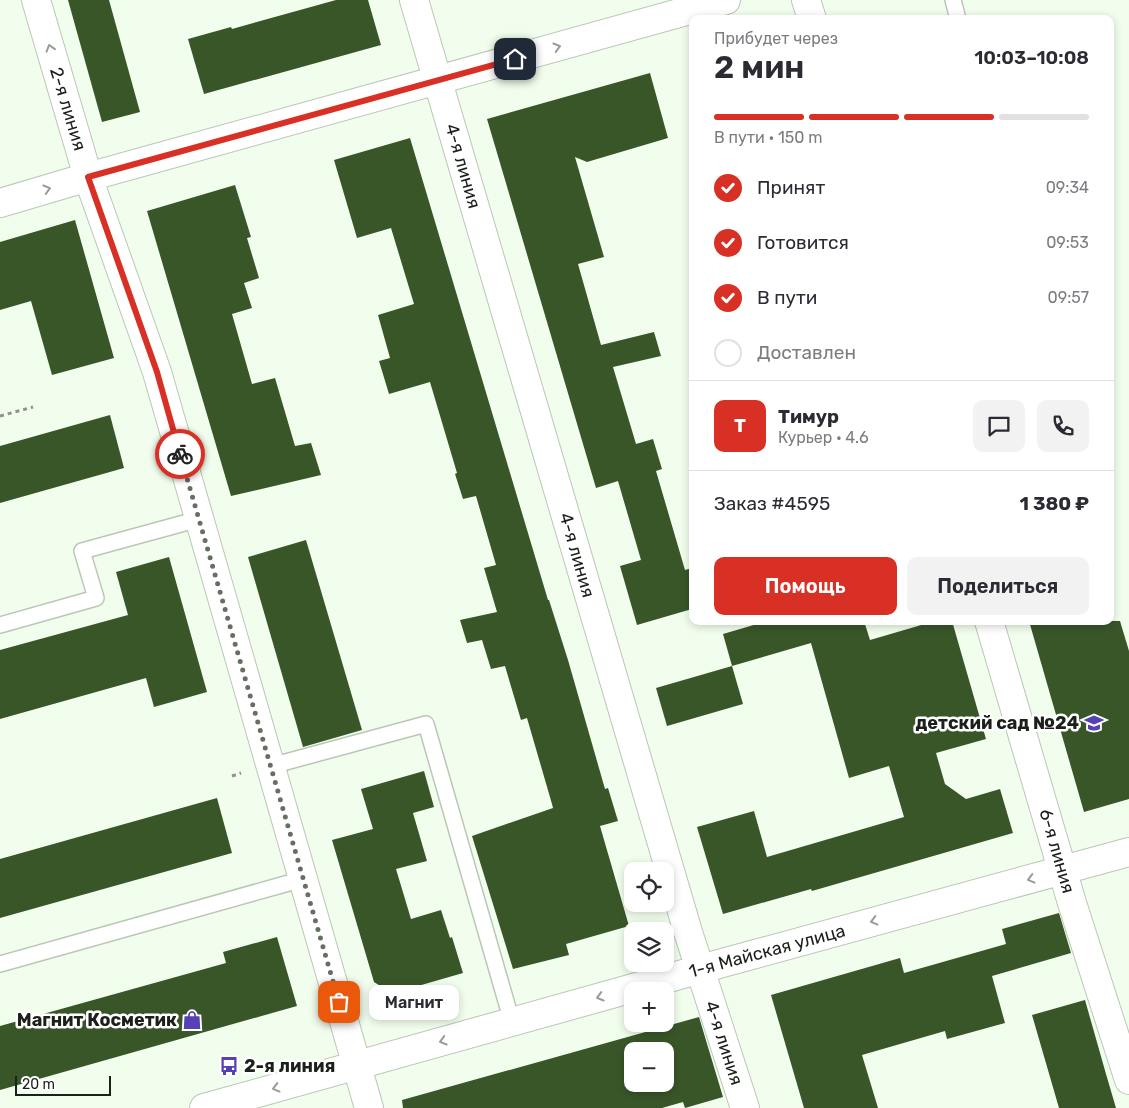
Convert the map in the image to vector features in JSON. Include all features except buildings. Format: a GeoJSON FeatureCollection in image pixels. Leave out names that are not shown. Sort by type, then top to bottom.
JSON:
{"type":"FeatureCollection","features":[{"type":"Feature","properties":{"kind":"street","name":"2-я линия"},"geometry":{"type":"LineString","coordinates":[[36,0],[88,177],[157,372],[369,1108]]}},
{"type":"Feature","properties":{"kind":"street","name":"4-я линия"},"geometry":{"type":"LineString","coordinates":[[414,0],[688,932],[745,1108]]}},
{"type":"Feature","properties":{"kind":"street"},"geometry":{"type":"LineString","coordinates":[[0,203],[726,0]]}},
{"type":"Feature","properties":{"kind":"street"},"geometry":{"type":"LineString","coordinates":[[806,0],[811,15]]}},
{"type":"Feature","properties":{"kind":"street","name":"6-я линия"},"geometry":{"type":"LineString","coordinates":[[990,625],[1063,870],[1129,1080]]}},
{"type":"Feature","properties":{"kind":"street","name":"1-я Майская улица"},"geometry":{"type":"LineString","coordinates":[[204,1108],[700,969],[1129,852]]}},
{"type":"Feature","properties":{"kind":"lane"},"geometry":{"type":"LineString","coordinates":[[953,0],[957,15]]}},
{"type":"Feature","properties":{"kind":"lane"},"geometry":{"type":"LineString","coordinates":[[0,625],[96,598],[82,551],[199,519]]}},
{"type":"Feature","properties":{"kind":"lane"},"geometry":{"type":"LineString","coordinates":[[271,766],[426,724],[512,1022]]}},
{"type":"Feature","properties":{"kind":"lane"},"geometry":{"type":"LineString","coordinates":[[0,964],[303,879]]}},
{"type":"Feature","properties":{"kind":"path"},"geometry":{"type":"LineString","coordinates":[[0,416],[33,407]]}},
{"type":"Feature","properties":{"kind":"way so far"},"geometry":{"type":"LineString","coordinates":[[180,454],[339,1002]]}},
{"type":"Feature","properties":{"kind":"place","name":"детский сад №24"},"geometry":{"type":"Point","coordinates":[1094,723]}},
{"type":"Feature","properties":{"kind":"place","name":"Магнит"},"geometry":{"type":"Point","coordinates":[339,1002]}},
{"type":"Feature","properties":{"kind":"place","name":"Магнит Косметик"},"geometry":{"type":"Point","coordinates":[192,1020]}},
{"type":"Feature","properties":{"kind":"place","name":"2-я линия"},"geometry":{"type":"Point","coordinates":[229,1066]}},
{"type":"Feature","properties":{"kind":"route"},"geometry":{"type":"LineString","coordinates":[[180,454],[157,372],[88,177],[515,59]]}}]}
